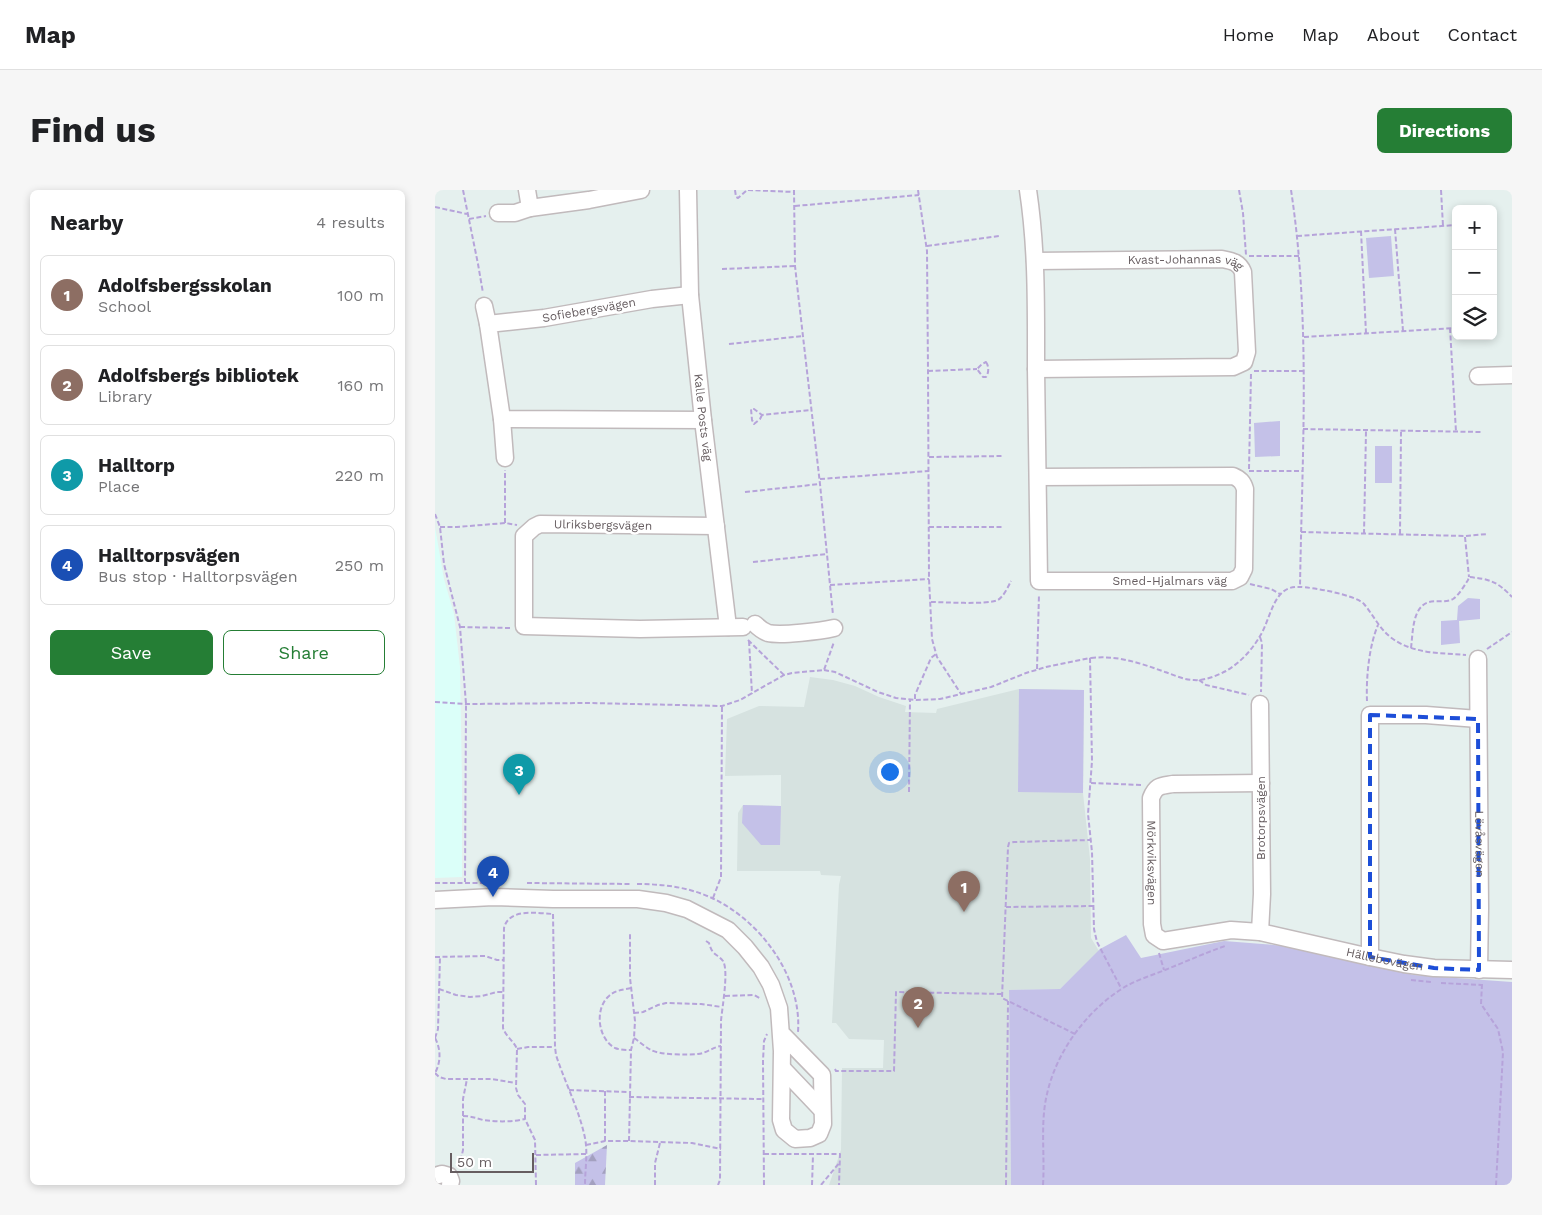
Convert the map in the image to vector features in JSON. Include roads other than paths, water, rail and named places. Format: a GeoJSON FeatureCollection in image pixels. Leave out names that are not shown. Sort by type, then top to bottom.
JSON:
{"type":"FeatureCollection","features":[{"type":"Feature","properties":{"kind":"street"},"geometry":{"type":"LineString","coordinates":[[527,190],[530,208]]}},
{"type":"Feature","properties":{"kind":"street"},"geometry":{"type":"LineString","coordinates":[[498,214],[515,213],[530,208],[589,200],[641,190]]}},
{"type":"Feature","properties":{"kind":"street","name":"Kalle Posts väg"},"geometry":{"type":"LineString","coordinates":[[688,190],[689,295],[716,526],[744,630]]}},
{"type":"Feature","properties":{"kind":"street"},"geometry":{"type":"LineString","coordinates":[[1027,190],[1035,261],[1038,477]]}},
{"type":"Feature","properties":{"kind":"street","name":"Kvast-Johannas väg"},"geometry":{"type":"LineString","coordinates":[[1035,261],[1222,259],[1235,262],[1243,272],[1247,352],[1244,362],[1233,367],[1036,369]]}},
{"type":"Feature","properties":{"kind":"street","name":"Sofiebergsvägen"},"geometry":{"type":"LineString","coordinates":[[488,324],[544,318],[652,299],[689,295]]}},
{"type":"Feature","properties":{"kind":"street"},"geometry":{"type":"LineString","coordinates":[[484,306],[502,419],[505,458]]}},
{"type":"Feature","properties":{"kind":"street"},"geometry":{"type":"LineString","coordinates":[[1478,376],[1512,375]]}},
{"type":"Feature","properties":{"kind":"street"},"geometry":{"type":"LineString","coordinates":[[502,419],[703,420]]}},
{"type":"Feature","properties":{"kind":"street","name":"Smed-Hjalmars väg"},"geometry":{"type":"LineString","coordinates":[[1233,476],[1243,483],[1245,489],[1244,569],[1240,577],[1232,581],[1039,582],[1039,585],[1038,477],[1233,476]]}},
{"type":"Feature","properties":{"kind":"street","name":"Ulriksbergsvägen"},"geometry":{"type":"LineString","coordinates":[[716,526],[540,524],[534,527],[524,536],[517,627],[744,630]]}},
{"type":"Feature","properties":{"kind":"street"},"geometry":{"type":"LineString","coordinates":[[744,630],[762,630],[772,633],[821,631],[834,628]]}},
{"type":"Feature","properties":{"kind":"street","name":"Lövåsvägen"},"geometry":{"type":"LineString","coordinates":[[1477,655],[1481,977]]}},
{"type":"Feature","properties":{"kind":"street","name":"Brotorpsvägen"},"geometry":{"type":"LineString","coordinates":[[1260,932],[1261,700]]}},
{"type":"Feature","properties":{"kind":"street"},"geometry":{"type":"LineString","coordinates":[[1370,957],[1369,708],[1478,719]]}},
{"type":"Feature","properties":{"kind":"street","name":"Mörkviksvägen"},"geometry":{"type":"LineString","coordinates":[[1260,932],[1231,930],[1163,941],[1155,935],[1152,924],[1151,798],[1154,791],[1161,786],[1173,784],[1261,783]]}},
{"type":"Feature","properties":{"kind":"street"},"geometry":{"type":"LineString","coordinates":[[435,900],[493,897],[638,899],[666,903],[687,909],[728,930],[759,965],[771,985],[779,1008],[783,1069],[781,1120],[784,1130],[795,1139],[810,1138],[819,1134],[823,1124],[822,1076],[782,1031]]}},
{"type":"Feature","properties":{"kind":"street","name":"Hällebovägen"},"geometry":{"type":"LineString","coordinates":[[1260,932],[1370,957],[1481,977],[1512,970]]}},
{"type":"Feature","properties":{"kind":"street"},"geometry":{"type":"LineString","coordinates":[[782,1051],[823,1091]]}},
{"type":"Feature","properties":{"kind":"street"},"geometry":{"type":"LineString","coordinates":[[783,1069],[822,1110]]}},
{"type":"Feature","properties":{"kind":"street"},"geometry":{"type":"LineString","coordinates":[[435,1176],[442,1174],[449,1176],[450,1185]]}},
{"type":"Feature","properties":{"kind":"place","name":"Halltorp"},"geometry":{"type":"Point","coordinates":[519,795]}},
{"type":"Feature","properties":{"kind":"place","name":"Halltorpsvägen"},"geometry":{"type":"Point","coordinates":[493,897]}},
{"type":"Feature","properties":{"kind":"place","name":"Adolfsbergsskolan"},"geometry":{"type":"Point","coordinates":[964,912]}},
{"type":"Feature","properties":{"kind":"place","name":"Adolfsbergs bibliotek"},"geometry":{"type":"Point","coordinates":[918,1028]}}]}
